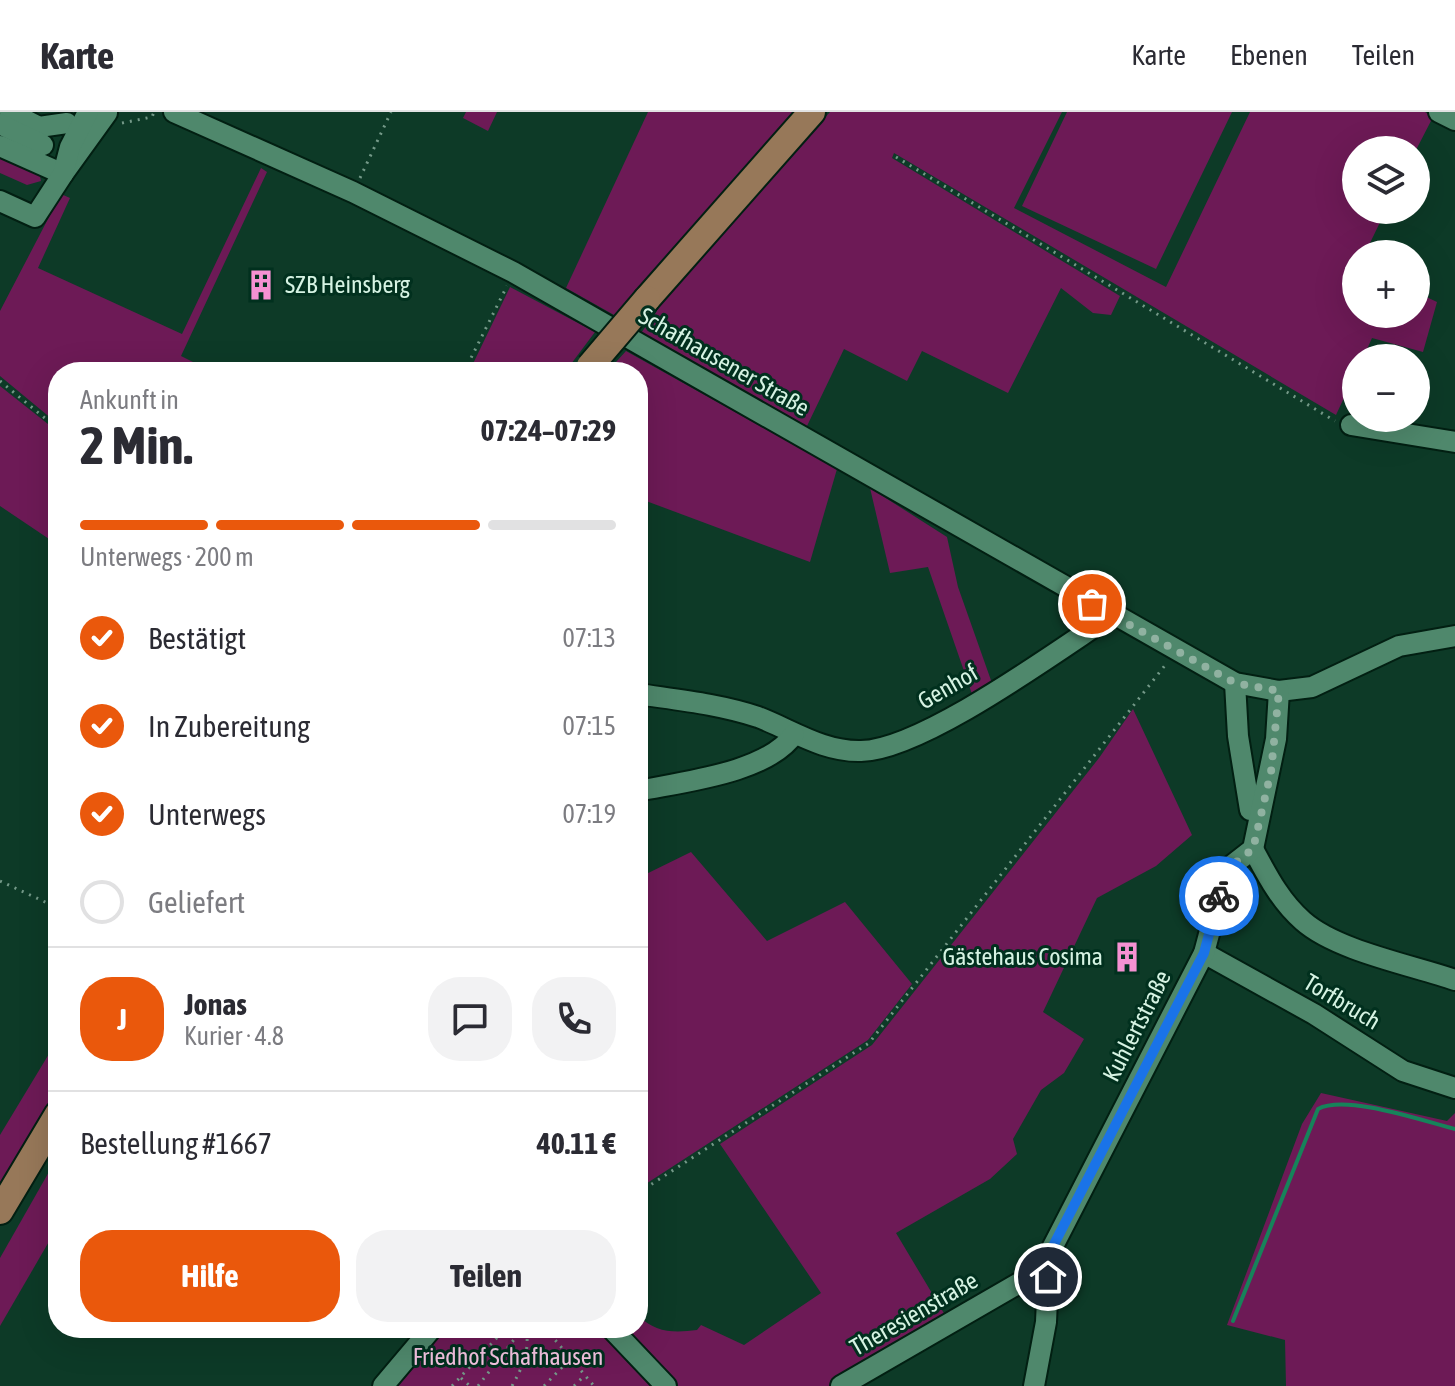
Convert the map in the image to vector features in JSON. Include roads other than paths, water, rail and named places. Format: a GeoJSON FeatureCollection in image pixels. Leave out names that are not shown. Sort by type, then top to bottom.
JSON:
{"type":"FeatureCollection","features":[{"type":"Feature","properties":{"kind":"main road"},"geometry":{"type":"LineString","coordinates":[[593,362],[812,112]]}},
{"type":"Feature","properties":{"kind":"main road"},"geometry":{"type":"LineString","coordinates":[[0,1211],[48,1131]]}},
{"type":"Feature","properties":{"kind":"street"},"geometry":{"type":"LineString","coordinates":[[10,112],[39,127],[78,121]]}},
{"type":"Feature","properties":{"kind":"street"},"geometry":{"type":"LineString","coordinates":[[44,112],[78,121]]}},
{"type":"Feature","properties":{"kind":"street"},"geometry":{"type":"LineString","coordinates":[[0,201],[35,217],[106,112],[126,112]]}},
{"type":"Feature","properties":{"kind":"street","name":"Schafhausener Straße"},"geometry":{"type":"LineString","coordinates":[[174,112],[353,192],[513,272],[1235,683],[1279,691],[1312,687],[1399,646],[1455,636]]}},
{"type":"Feature","properties":{"kind":"street"},"geometry":{"type":"LineString","coordinates":[[63,174],[78,121]]}},
{"type":"Feature","properties":{"kind":"street"},"geometry":{"type":"LineString","coordinates":[[0,124],[43,145]]}},
{"type":"Feature","properties":{"kind":"street"},"geometry":{"type":"LineString","coordinates":[[0,146],[63,174]]}},
{"type":"Feature","properties":{"kind":"street"},"geometry":{"type":"LineString","coordinates":[[1394,432],[1455,442]]}},
{"type":"Feature","properties":{"kind":"street","name":"Genhof"},"geometry":{"type":"LineString","coordinates":[[648,696],[728,708],[814,743],[860,751],[886,748],[941,723],[1112,615]]}},
{"type":"Feature","properties":{"kind":"street"},"geometry":{"type":"LineString","coordinates":[[1235,683],[1236,724],[1250,810]]}},
{"type":"Feature","properties":{"kind":"street"},"geometry":{"type":"LineString","coordinates":[[1279,691],[1271,772],[1253,849],[1277,892],[1305,923],[1346,944],[1455,980]]}},
{"type":"Feature","properties":{"kind":"street"},"geometry":{"type":"LineString","coordinates":[[648,789],[731,772],[767,756],[794,734]]}},
{"type":"Feature","properties":{"kind":"street","name":"Kuhlertstraße"},"geometry":{"type":"LineString","coordinates":[[1034,1386],[1046,1322],[1049,1254],[1204,953],[1226,870],[1253,849]]}},
{"type":"Feature","properties":{"kind":"street","name":"Torfbruch"},"geometry":{"type":"LineString","coordinates":[[1204,953],[1314,1014],[1403,1071],[1455,1088]]}},
{"type":"Feature","properties":{"kind":"street","name":"Theresienstraße"},"geometry":{"type":"LineString","coordinates":[[841,1386],[1021,1282],[1049,1254]]}},
{"type":"Feature","properties":{"kind":"street"},"geometry":{"type":"LineString","coordinates":[[383,1386],[424,1338]]}},
{"type":"Feature","properties":{"kind":"street"},"geometry":{"type":"LineString","coordinates":[[620,1338],[666,1386]]}},
{"type":"Feature","properties":{"kind":"waterway"},"geometry":{"type":"LineString","coordinates":[[1233,1321],[1318,1109],[1331,1105],[1365,1107],[1455,1129]]}},
{"type":"Feature","properties":{"kind":"place","name":"SZB Heinsberg"},"geometry":{"type":"Point","coordinates":[261,285]}},
{"type":"Feature","properties":{"kind":"place","name":"Gästehaus Cosima"},"geometry":{"type":"Point","coordinates":[1127,957]}},
{"type":"Feature","properties":{"kind":"park label","name":"Friedhof Schafhausen"},"geometry":{"type":"Point","coordinates":[508,1357]}}]}
